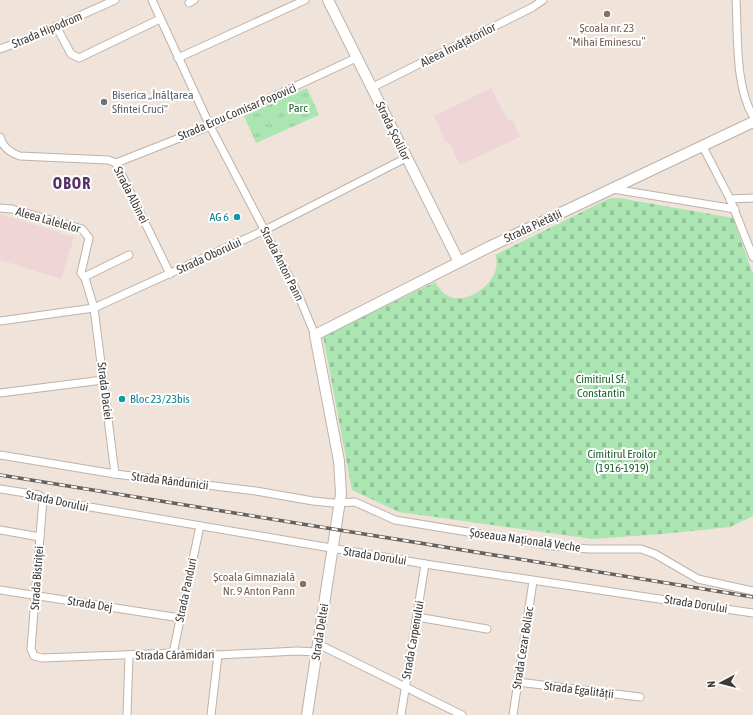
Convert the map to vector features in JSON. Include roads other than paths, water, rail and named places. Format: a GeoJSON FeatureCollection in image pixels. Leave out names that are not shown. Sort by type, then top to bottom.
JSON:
{"type":"FeatureCollection","features":[{"type":"Feature","properties":{"kind":"street","name":"Strada Hipodrom"},"geometry":{"type":"LineString","coordinates":[[0,49],[115,0]]}},
{"type":"Feature","properties":{"kind":"street","name":"Strada Anton Pann"},"geometry":{"type":"LineString","coordinates":[[152,0],[210,126],[298,294],[315,335],[339,462],[341,485],[340,503],[333,549]]}},
{"type":"Feature","properties":{"kind":"street"},"geometry":{"type":"LineString","coordinates":[[178,58],[305,0]]}},
{"type":"Feature","properties":{"kind":"street","name":"Strada Școlilor"},"geometry":{"type":"LineString","coordinates":[[328,0],[459,262]]}},
{"type":"Feature","properties":{"kind":"street","name":"Aleea Învățătorilor"},"geometry":{"type":"LineString","coordinates":[[372,88],[543,0]]}},
{"type":"Feature","properties":{"kind":"street"},"geometry":{"type":"LineString","coordinates":[[736,0],[742,90],[747,107],[753,116]]}},
{"type":"Feature","properties":{"kind":"street"},"geometry":{"type":"LineString","coordinates":[[56,26],[71,54],[79,58],[160,19]]}},
{"type":"Feature","properties":{"kind":"street","name":"Strada Erou Comisar Popovici"},"geometry":{"type":"LineString","coordinates":[[116,163],[210,126],[356,58]]}},
{"type":"Feature","properties":{"kind":"street","name":"Strada Pietății"},"geometry":{"type":"LineString","coordinates":[[315,335],[459,262],[753,122]]}},
{"type":"Feature","properties":{"kind":"street","name":"Strada Albinei"},"geometry":{"type":"LineString","coordinates":[[0,137],[11,153],[20,156],[108,160],[116,163],[170,274]]}},
{"type":"Feature","properties":{"kind":"street"},"geometry":{"type":"LineString","coordinates":[[702,145],[735,209],[753,257]]}},
{"type":"Feature","properties":{"kind":"street","name":"Strada Oborului"},"geometry":{"type":"LineString","coordinates":[[0,321],[94,308],[265,230],[406,158]]}},
{"type":"Feature","properties":{"kind":"street"},"geometry":{"type":"LineString","coordinates":[[612,189],[735,209]]}},
{"type":"Feature","properties":{"kind":"street"},"geometry":{"type":"LineString","coordinates":[[730,199],[753,198]]}},
{"type":"Feature","properties":{"kind":"street","name":"Aleea Lalelelor"},"geometry":{"type":"LineString","coordinates":[[0,208],[7,208],[22,212],[86,231],[89,238],[81,273],[84,277],[94,308]]}},
{"type":"Feature","properties":{"kind":"street"},"geometry":{"type":"LineString","coordinates":[[84,277],[129,255]]}},
{"type":"Feature","properties":{"kind":"street","name":"Strada Daciei"},"geometry":{"type":"LineString","coordinates":[[94,308],[115,474]]}},
{"type":"Feature","properties":{"kind":"street"},"geometry":{"type":"LineString","coordinates":[[0,393],[103,380]]}},
{"type":"Feature","properties":{"kind":"street","name":"Strada Rândunicii"},"geometry":{"type":"LineString","coordinates":[[0,455],[115,474],[340,503]]}},
{"type":"Feature","properties":{"kind":"street","name":"Strada Dorului"},"geometry":{"type":"LineString","coordinates":[[0,489],[39,495],[43,500],[333,549],[533,581],[753,613]]}},
{"type":"Feature","properties":{"kind":"street","name":"Strada Bistriței"},"geometry":{"type":"LineString","coordinates":[[34,656],[31,649],[43,500]]}},
{"type":"Feature","properties":{"kind":"street","name":"Șoseaua Națională Veche"},"geometry":{"type":"LineString","coordinates":[[340,503],[355,502],[395,520],[553,546],[589,549],[641,548],[655,554],[698,578],[753,591]]}},
{"type":"Feature","properties":{"kind":"street","name":"Strada Panduri"},"geometry":{"type":"LineString","coordinates":[[173,653],[200,526]]}},
{"type":"Feature","properties":{"kind":"street"},"geometry":{"type":"LineString","coordinates":[[0,530],[40,537]]}},
{"type":"Feature","properties":{"kind":"street","name":"Strada Deltei"},"geometry":{"type":"LineString","coordinates":[[307,715],[333,549]]}},
{"type":"Feature","properties":{"kind":"street","name":"Strada Carpenului"},"geometry":{"type":"LineString","coordinates":[[401,715],[425,564]]}},
{"type":"Feature","properties":{"kind":"street","name":"Strada Cezar Boliac"},"geometry":{"type":"LineString","coordinates":[[513,715],[533,581]]}},
{"type":"Feature","properties":{"kind":"street","name":"Strada Dej"},"geometry":{"type":"LineString","coordinates":[[0,590],[180,618]]}},
{"type":"Feature","properties":{"kind":"street"},"geometry":{"type":"LineString","coordinates":[[417,617],[487,629]]}},
{"type":"Feature","properties":{"kind":"street","name":"Strada Cărămidari"},"geometry":{"type":"LineString","coordinates":[[34,656],[42,658],[129,656],[173,653],[218,655],[297,651],[318,648],[405,685],[462,715]]}},
{"type":"Feature","properties":{"kind":"street"},"geometry":{"type":"LineString","coordinates":[[211,715],[218,655]]}},
{"type":"Feature","properties":{"kind":"street"},"geometry":{"type":"LineString","coordinates":[[127,715],[129,656]]}},
{"type":"Feature","properties":{"kind":"street","name":"Strada Egalității"},"geometry":{"type":"LineString","coordinates":[[518,682],[640,697]]}},
{"type":"Feature","properties":{"kind":"railway"},"geometry":{"type":"LineString","coordinates":[[0,475],[753,597]]}},
{"type":"Feature","properties":{"kind":"place","name":"Școala nr. 23 ”Mihai Eminescu”"},"geometry":{"type":"Point","coordinates":[607,14]}},
{"type":"Feature","properties":{"kind":"place","name":"Biserica „Înălțarea Sfintei Cruci\""},"geometry":{"type":"Point","coordinates":[104,102]}},
{"type":"Feature","properties":{"kind":"place","name":"AG 6"},"geometry":{"type":"Point","coordinates":[237,217]}},
{"type":"Feature","properties":{"kind":"place","name":"Bloc 23/23bis"},"geometry":{"type":"Point","coordinates":[122,399]}},
{"type":"Feature","properties":{"kind":"place","name":"Școala Gimnazială Nr. 9 Anton Pann"},"geometry":{"type":"Point","coordinates":[303,584]}},
{"type":"Feature","properties":{"kind":"district","name":"OBOR"},"geometry":{"type":"Point","coordinates":[72,183]}},
{"type":"Feature","properties":{"kind":"park label","name":"Parc"},"geometry":{"type":"Point","coordinates":[298,108]}},
{"type":"Feature","properties":{"kind":"park label","name":"Cimitirul Sf. Constantin"},"geometry":{"type":"Point","coordinates":[601,386]}},
{"type":"Feature","properties":{"kind":"park label","name":"Cimitirul Eroilor (1916-1919)"},"geometry":{"type":"Point","coordinates":[622,461]}}]}
